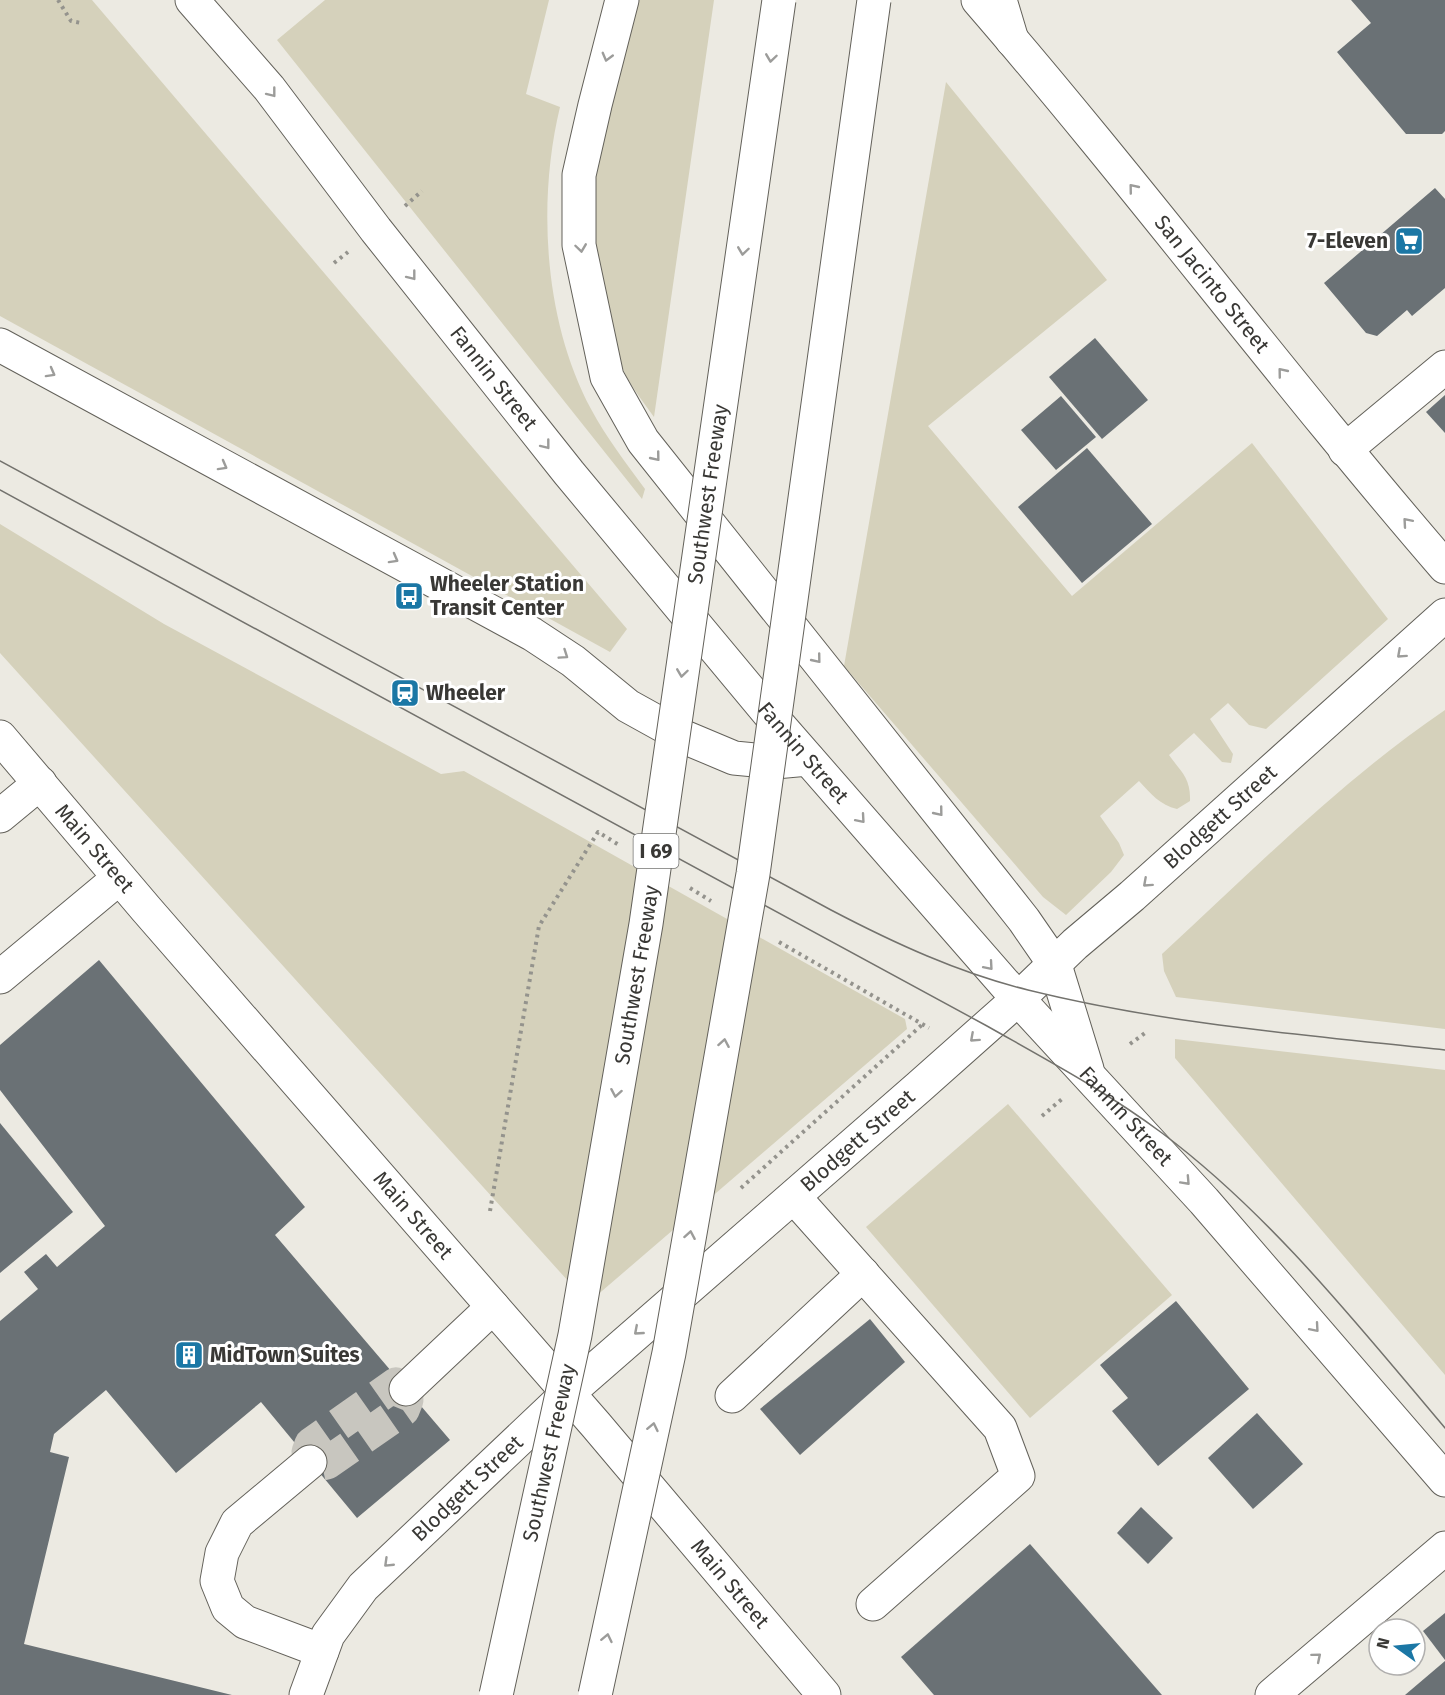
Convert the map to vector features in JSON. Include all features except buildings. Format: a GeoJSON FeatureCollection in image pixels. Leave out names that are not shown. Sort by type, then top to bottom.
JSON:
{"type":"FeatureCollection","features":[{"type":"Feature","properties":{"kind":"main road"},"geometry":{"type":"LineString","coordinates":[[622,0],[579,176],[579,245],[607,377],[643,441],[1024,920],[1055,965],[1090,1077]]}},
{"type":"Feature","properties":{"kind":"main road","name":"Southwest Freeway"},"geometry":{"type":"LineString","coordinates":[[496,1695],[575,1335],[644,935],[779,0]]}},
{"type":"Feature","properties":{"kind":"main road"},"geometry":{"type":"LineString","coordinates":[[595,1695],[669,1353],[753,874],[874,0]]}},
{"type":"Feature","properties":{"kind":"main road","name":"San Jacinto Street"},"geometry":{"type":"LineString","coordinates":[[978,0],[1345,450],[1445,567]]}},
{"type":"Feature","properties":{"kind":"main road"},"geometry":{"type":"LineString","coordinates":[[1000,0],[1012,40]]}},
{"type":"Feature","properties":{"kind":"main road","name":"Fannin Street"},"geometry":{"type":"LineString","coordinates":[[201,3],[269,88],[376,230],[569,473],[808,759],[1018,999],[1204,1201],[1445,1480]]}},
{"type":"Feature","properties":{"kind":"main road"},"geometry":{"type":"LineString","coordinates":[[0,345],[532,634],[573,662],[628,706],[684,737],[734,758],[775,762],[808,759]]}},
{"type":"Feature","properties":{"kind":"main road"},"geometry":{"type":"LineString","coordinates":[[1345,450],[1445,367]]}},
{"type":"Feature","properties":{"kind":"main road","name":"Blodgett Street"},"geometry":{"type":"LineString","coordinates":[[306,1695],[328,1635],[363,1587],[568,1393],[1018,999],[1083,937],[1132,896],[1445,615]]}},
{"type":"Feature","properties":{"kind":"main road","name":"Main Street"},"geometry":{"type":"LineString","coordinates":[[0,737],[119,878],[568,1393],[825,1695]]}},
{"type":"Feature","properties":{"kind":"main road"},"geometry":{"type":"LineString","coordinates":[[0,816],[40,783]]}},
{"type":"Feature","properties":{"kind":"main road"},"geometry":{"type":"LineString","coordinates":[[0,977],[119,878]]}},
{"type":"Feature","properties":{"kind":"main road"},"geometry":{"type":"LineString","coordinates":[[794,1197],[999,1428],[1018,1476],[873,1604]]}},
{"type":"Feature","properties":{"kind":"main road"},"geometry":{"type":"LineString","coordinates":[[732,1396],[862,1274]]}},
{"type":"Feature","properties":{"kind":"main road"},"geometry":{"type":"LineString","coordinates":[[406,1389],[493,1307]]}},
{"type":"Feature","properties":{"kind":"main road"},"geometry":{"type":"LineString","coordinates":[[310,1462],[237,1523],[222,1553],[218,1581],[228,1608],[244,1622],[322,1651]]}},
{"type":"Feature","properties":{"kind":"main road"},"geometry":{"type":"LineString","coordinates":[[1272,1695],[1445,1548]]}},
{"type":"Feature","properties":{"kind":"path"},"geometry":{"type":"LineString","coordinates":[[58,0],[71,21],[81,23]]}},
{"type":"Feature","properties":{"kind":"path"},"geometry":{"type":"LineString","coordinates":[[490,1211],[539,926],[598,832]]}},
{"type":"Feature","properties":{"kind":"path"},"geometry":{"type":"LineString","coordinates":[[738,1191],[923,1024]]}},
{"type":"Feature","properties":{"kind":"path"},"geometry":{"type":"LineString","coordinates":[[1130,1044],[1145,1033]]}},
{"type":"Feature","properties":{"kind":"path"},"geometry":{"type":"LineString","coordinates":[[1042,1116],[1062,1099]]}},
{"type":"Feature","properties":{"kind":"shaded area"},"geometry":{"type":"Polygon","coordinates":[[[0,0],[92,0],[627,629],[610,652],[0,316],[0,0]]]}},
{"type":"Feature","properties":{"kind":"shaded area"},"geometry":{"type":"Polygon","coordinates":[[[325,0],[549,0],[526,94],[560,107],[553,144],[547,221],[554,300],[575,375],[603,430],[645,489],[642,499],[277,40],[325,0]]]}},
{"type":"Feature","properties":{"kind":"shaded area"},"geometry":{"type":"Polygon","coordinates":[[[639,0],[714,0],[654,417],[628,379],[613,340],[600,289],[592,215],[602,146],[639,0]]]}},
{"type":"Feature","properties":{"kind":"shaded area"},"geometry":{"type":"Polygon","coordinates":[[[946,82],[1107,280],[928,426],[1072,596],[1252,443],[1388,619],[1266,729],[1249,725],[1228,703],[1210,719],[1233,754],[1231,763],[1222,762],[1194,733],[1169,755],[1187,781],[1190,801],[1177,809],[1171,807],[1156,798],[1139,781],[1100,816],[1119,843],[1124,855],[1111,872],[1066,915],[1043,897],[844,666],[946,82]]]}},
{"type":"Feature","properties":{"kind":"shaded area"},"geometry":{"type":"Polygon","coordinates":[[[0,524],[164,624],[441,774],[464,771],[905,1019],[907,1029],[588,1303],[0,653],[0,524]]]}},
{"type":"Feature","properties":{"kind":"shaded area"},"geometry":{"type":"Polygon","coordinates":[[[1445,710],[1445,1029],[1176,997],[1164,971],[1162,954],[1334,796],[1407,737],[1445,710]]]}},
{"type":"Feature","properties":{"kind":"shaded area"},"geometry":{"type":"Polygon","coordinates":[[[1175,1039],[1445,1070],[1445,1375],[1175,1058],[1175,1039]]]}},
{"type":"Feature","properties":{"kind":"shaded area"},"geometry":{"type":"Polygon","coordinates":[[[1008,1104],[1172,1295],[1030,1418],[866,1227],[1008,1104]]]}},
{"type":"Feature","properties":{"kind":"tunnel"},"geometry":{"type":"LineString","coordinates":[[396,1384],[406,1389],[407,1400],[403,1410],[327,1463],[318,1465],[310,1462],[308,1452],[311,1444],[396,1384]]}},
{"type":"Feature","properties":{"kind":"tram line"},"geometry":{"type":"LineString","coordinates":[[0,461],[831,910],[927,956],[1002,983],[1131,1012],[1235,1027],[1445,1050]]}},
{"type":"Feature","properties":{"kind":"tram line"},"geometry":{"type":"LineString","coordinates":[[0,490],[987,1026],[1120,1104],[1162,1133],[1240,1199],[1346,1311],[1445,1428]]}},
{"type":"Feature","properties":{"kind":"place","name":"7-Eleven"},"geometry":{"type":"Point","coordinates":[1409,241]}},
{"type":"Feature","properties":{"kind":"place","name":"Wheeler Station Transit Center"},"geometry":{"type":"Point","coordinates":[409,596]}},
{"type":"Feature","properties":{"kind":"place","name":"Wheeler"},"geometry":{"type":"Point","coordinates":[405,693]}},
{"type":"Feature","properties":{"kind":"place","name":"MidTown Suites"},"geometry":{"type":"Point","coordinates":[189,1355]}}]}
